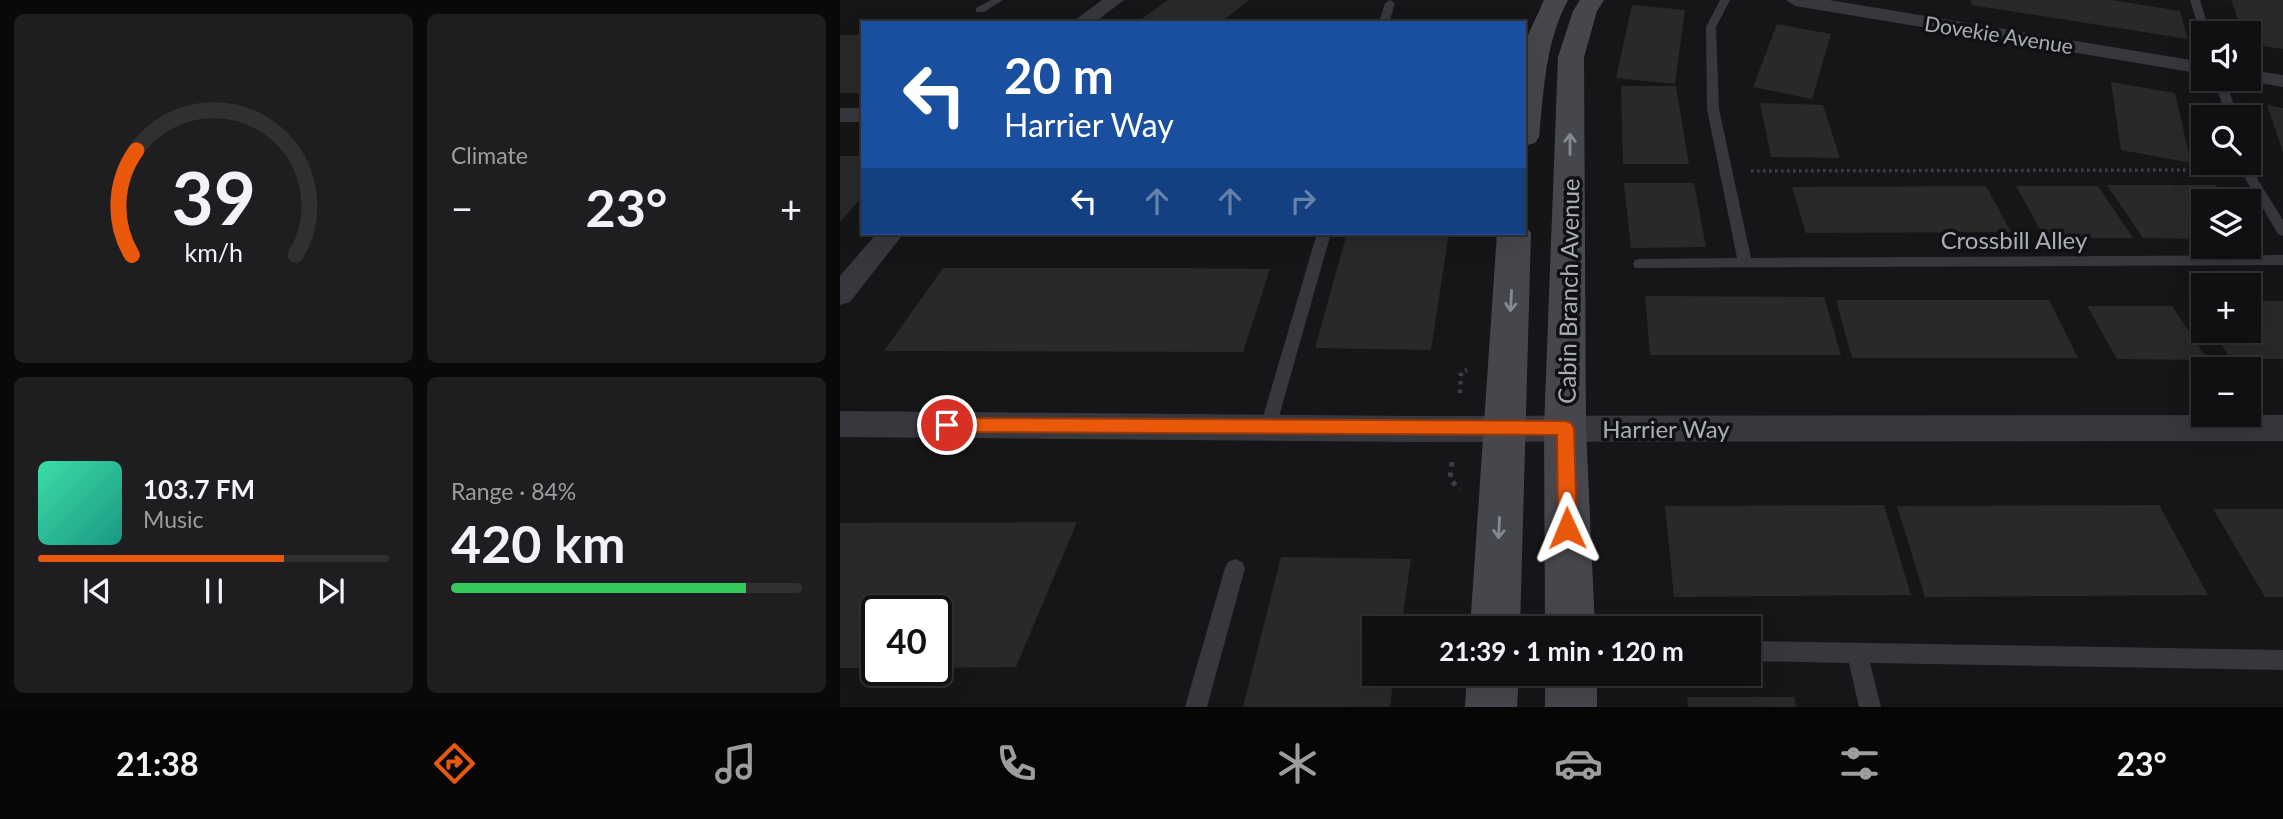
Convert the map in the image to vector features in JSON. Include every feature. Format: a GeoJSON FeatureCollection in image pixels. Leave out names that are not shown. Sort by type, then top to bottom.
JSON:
{"type":"FeatureCollection","features":[{"type":"Feature","properties":{"kind":"street"},"geometry":{"type":"LineString","coordinates":[[1084,21],[1115,0]]}},
{"type":"Feature","properties":{"kind":"street"},"geometry":{"type":"LineString","coordinates":[[1526,122],[1535,54],[1556,0]]}},
{"type":"Feature","properties":{"kind":"street","name":"Cabin Branch Avenue"},"geometry":{"type":"LineString","coordinates":[[1570,616],[1565,428],[1571,57],[1585,10],[1592,0]]}},
{"type":"Feature","properties":{"kind":"street","name":"Dovekie Avenue"},"geometry":{"type":"LineString","coordinates":[[1795,0],[2191,66]]}},
{"type":"Feature","properties":{"kind":"street"},"geometry":{"type":"LineString","coordinates":[[2261,78],[2283,81]]}},
{"type":"Feature","properties":{"kind":"street"},"geometry":{"type":"LineString","coordinates":[[840,116],[861,116]]}},
{"type":"Feature","properties":{"kind":"street"},"geometry":{"type":"LineString","coordinates":[[840,295],[889,235]]}},
{"type":"Feature","properties":{"kind":"street"},"geometry":{"type":"LineString","coordinates":[[1496,616],[1514,235]]}},
{"type":"Feature","properties":{"kind":"street","name":"Harrier Way"},"geometry":{"type":"LineString","coordinates":[[840,424],[1504,428],[2283,428]]}},
{"type":"Feature","properties":{"kind":"street"},"geometry":{"type":"LineString","coordinates":[[1491,707],[1492,686]]}},
{"type":"Feature","properties":{"kind":"street"},"geometry":{"type":"LineString","coordinates":[[1571,686],[1571,707]]}},
{"type":"Feature","properties":{"kind":"lane"},"geometry":{"type":"LineString","coordinates":[[980,10],[998,0]]}},
{"type":"Feature","properties":{"kind":"lane"},"geometry":{"type":"LineString","coordinates":[[1725,0],[1711,27],[1713,109],[1745,262]]}},
{"type":"Feature","properties":{"kind":"lane"},"geometry":{"type":"LineString","coordinates":[[2195,0],[2201,21]]}},
{"type":"Feature","properties":{"kind":"lane"},"geometry":{"type":"LineString","coordinates":[[1385,21],[1390,3]]}},
{"type":"Feature","properties":{"kind":"lane"},"geometry":{"type":"LineString","coordinates":[[2250,175],[2283,231]]}},
{"type":"Feature","properties":{"kind":"lane"},"geometry":{"type":"LineString","coordinates":[[1268,427],[1323,235]]}},
{"type":"Feature","properties":{"kind":"lane","name":"Crossbill Alley"},"geometry":{"type":"LineString","coordinates":[[1640,264],[2283,260]]}},
{"type":"Feature","properties":{"kind":"lane"},"geometry":{"type":"LineString","coordinates":[[1196,707],[1235,568]]}},
{"type":"Feature","properties":{"kind":"lane"},"geometry":{"type":"LineString","coordinates":[[1761,651],[2283,660]]}},
{"type":"Feature","properties":{"kind":"lane"},"geometry":{"type":"LineString","coordinates":[[1857,652],[1870,707]]}},
{"type":"Feature","properties":{"kind":"path"},"geometry":{"type":"LineString","coordinates":[[1728,171],[2191,170]]}},
{"type":"Feature","properties":{"kind":"building"},"geometry":{"type":"Polygon","coordinates":[[[1168,0],[1249,0],[1223,21],[1139,21],[1168,0]]]}},
{"type":"Feature","properties":{"kind":"building"},"geometry":{"type":"Polygon","coordinates":[[[1971,0],[2112,0],[2180,11],[2188,39],[1971,5],[1971,0]]]}},
{"type":"Feature","properties":{"kind":"building"},"geometry":{"type":"Polygon","coordinates":[[[2231,0],[2283,0],[2283,49],[2261,46],[2261,21],[2239,21],[2231,0]]]}},
{"type":"Feature","properties":{"kind":"building"},"geometry":{"type":"Polygon","coordinates":[[[1632,5],[1685,10],[1675,84],[1616,78],[1632,5]]]}},
{"type":"Feature","properties":{"kind":"building"},"geometry":{"type":"Polygon","coordinates":[[[1777,24],[1831,34],[1812,99],[1753,87],[1777,24]]]}},
{"type":"Feature","properties":{"kind":"building"},"geometry":{"type":"Polygon","coordinates":[[[840,35],[861,35],[861,93],[840,93],[840,35]]]}},
{"type":"Feature","properties":{"kind":"building"},"geometry":{"type":"Polygon","coordinates":[[[2111,82],[2175,93],[2191,163],[2121,150],[2111,82]]]}},
{"type":"Feature","properties":{"kind":"building"},"geometry":{"type":"Polygon","coordinates":[[[1621,86],[1676,86],[1689,164],[1623,164],[1621,86]]]}},
{"type":"Feature","properties":{"kind":"building"},"geometry":{"type":"Polygon","coordinates":[[[1760,103],[1823,105],[1840,158],[1771,157],[1760,103]]]}},
{"type":"Feature","properties":{"kind":"building"},"geometry":{"type":"Polygon","coordinates":[[[2267,105],[2283,108],[2283,152],[2267,105]]]}},
{"type":"Feature","properties":{"kind":"building"},"geometry":{"type":"Polygon","coordinates":[[[840,156],[861,156],[861,198],[840,222],[840,156]]]}},
{"type":"Feature","properties":{"kind":"building"},"geometry":{"type":"Polygon","coordinates":[[[1624,183],[1694,183],[1706,247],[1631,248],[1624,183]]]}},
{"type":"Feature","properties":{"kind":"building"},"geometry":{"type":"Polygon","coordinates":[[[2107,185],[2216,185],[2219,189],[2191,189],[2191,239],[2143,238],[2107,185]]]}},
{"type":"Feature","properties":{"kind":"building"},"geometry":{"type":"Polygon","coordinates":[[[1986,186],[2011,232],[1806,233],[1792,187],[1986,186]]]}},
{"type":"Feature","properties":{"kind":"building"},"geometry":{"type":"Polygon","coordinates":[[[2016,186],[2098,186],[2133,238],[2045,238],[2016,186]]]}},
{"type":"Feature","properties":{"kind":"building"},"geometry":{"type":"Polygon","coordinates":[[[1346,235],[1449,235],[1431,350],[1315,348],[1346,235]]]}},
{"type":"Feature","properties":{"kind":"building"},"geometry":{"type":"Polygon","coordinates":[[[943,268],[1270,269],[1243,352],[884,351],[943,268]]]}},
{"type":"Feature","properties":{"kind":"building"},"geometry":{"type":"Polygon","coordinates":[[[1645,296],[1824,297],[1841,355],[1650,355],[1645,296]]]}},
{"type":"Feature","properties":{"kind":"building"},"geometry":{"type":"Polygon","coordinates":[[[1836,300],[2049,300],[2078,358],[1852,358],[1836,300]]]}},
{"type":"Feature","properties":{"kind":"building"},"geometry":{"type":"Polygon","coordinates":[[[2261,301],[2283,301],[2283,359],[2230,357],[2220,343],[2261,343],[2261,301]]]}},
{"type":"Feature","properties":{"kind":"building"},"geometry":{"type":"Polygon","coordinates":[[[2087,306],[2172,306],[2191,334],[2191,343],[2197,343],[2206,357],[2191,357],[2191,360],[2117,359],[2087,306]]]}},
{"type":"Feature","properties":{"kind":"building"},"geometry":{"type":"Polygon","coordinates":[[[1884,505],[1911,595],[1674,597],[1665,506],[1884,505]]]}},
{"type":"Feature","properties":{"kind":"building"},"geometry":{"type":"Polygon","coordinates":[[[2159,505],[2208,595],[1925,597],[1897,506],[2159,505]]]}},
{"type":"Feature","properties":{"kind":"building"},"geometry":{"type":"Polygon","coordinates":[[[2213,509],[2283,509],[2283,597],[2265,597],[2213,509]]]}},
{"type":"Feature","properties":{"kind":"building"},"geometry":{"type":"Polygon","coordinates":[[[1077,522],[1016,667],[952,668],[952,595],[861,595],[861,668],[840,668],[840,523],[1077,522]]]}},
{"type":"Feature","properties":{"kind":"building"},"geometry":{"type":"Polygon","coordinates":[[[1281,557],[1411,559],[1403,616],[1362,616],[1362,686],[1393,686],[1390,707],[1243,707],[1281,557]]]}},
{"type":"Feature","properties":{"kind":"building"},"geometry":{"type":"Polygon","coordinates":[[[1687,697],[1794,697],[1796,707],[1688,707],[1687,697]]]}},
{"type":"Feature","properties":{"kind":"route"},"geometry":{"type":"LineString","coordinates":[[947,425],[1565,428],[1567,528]]}}]}
